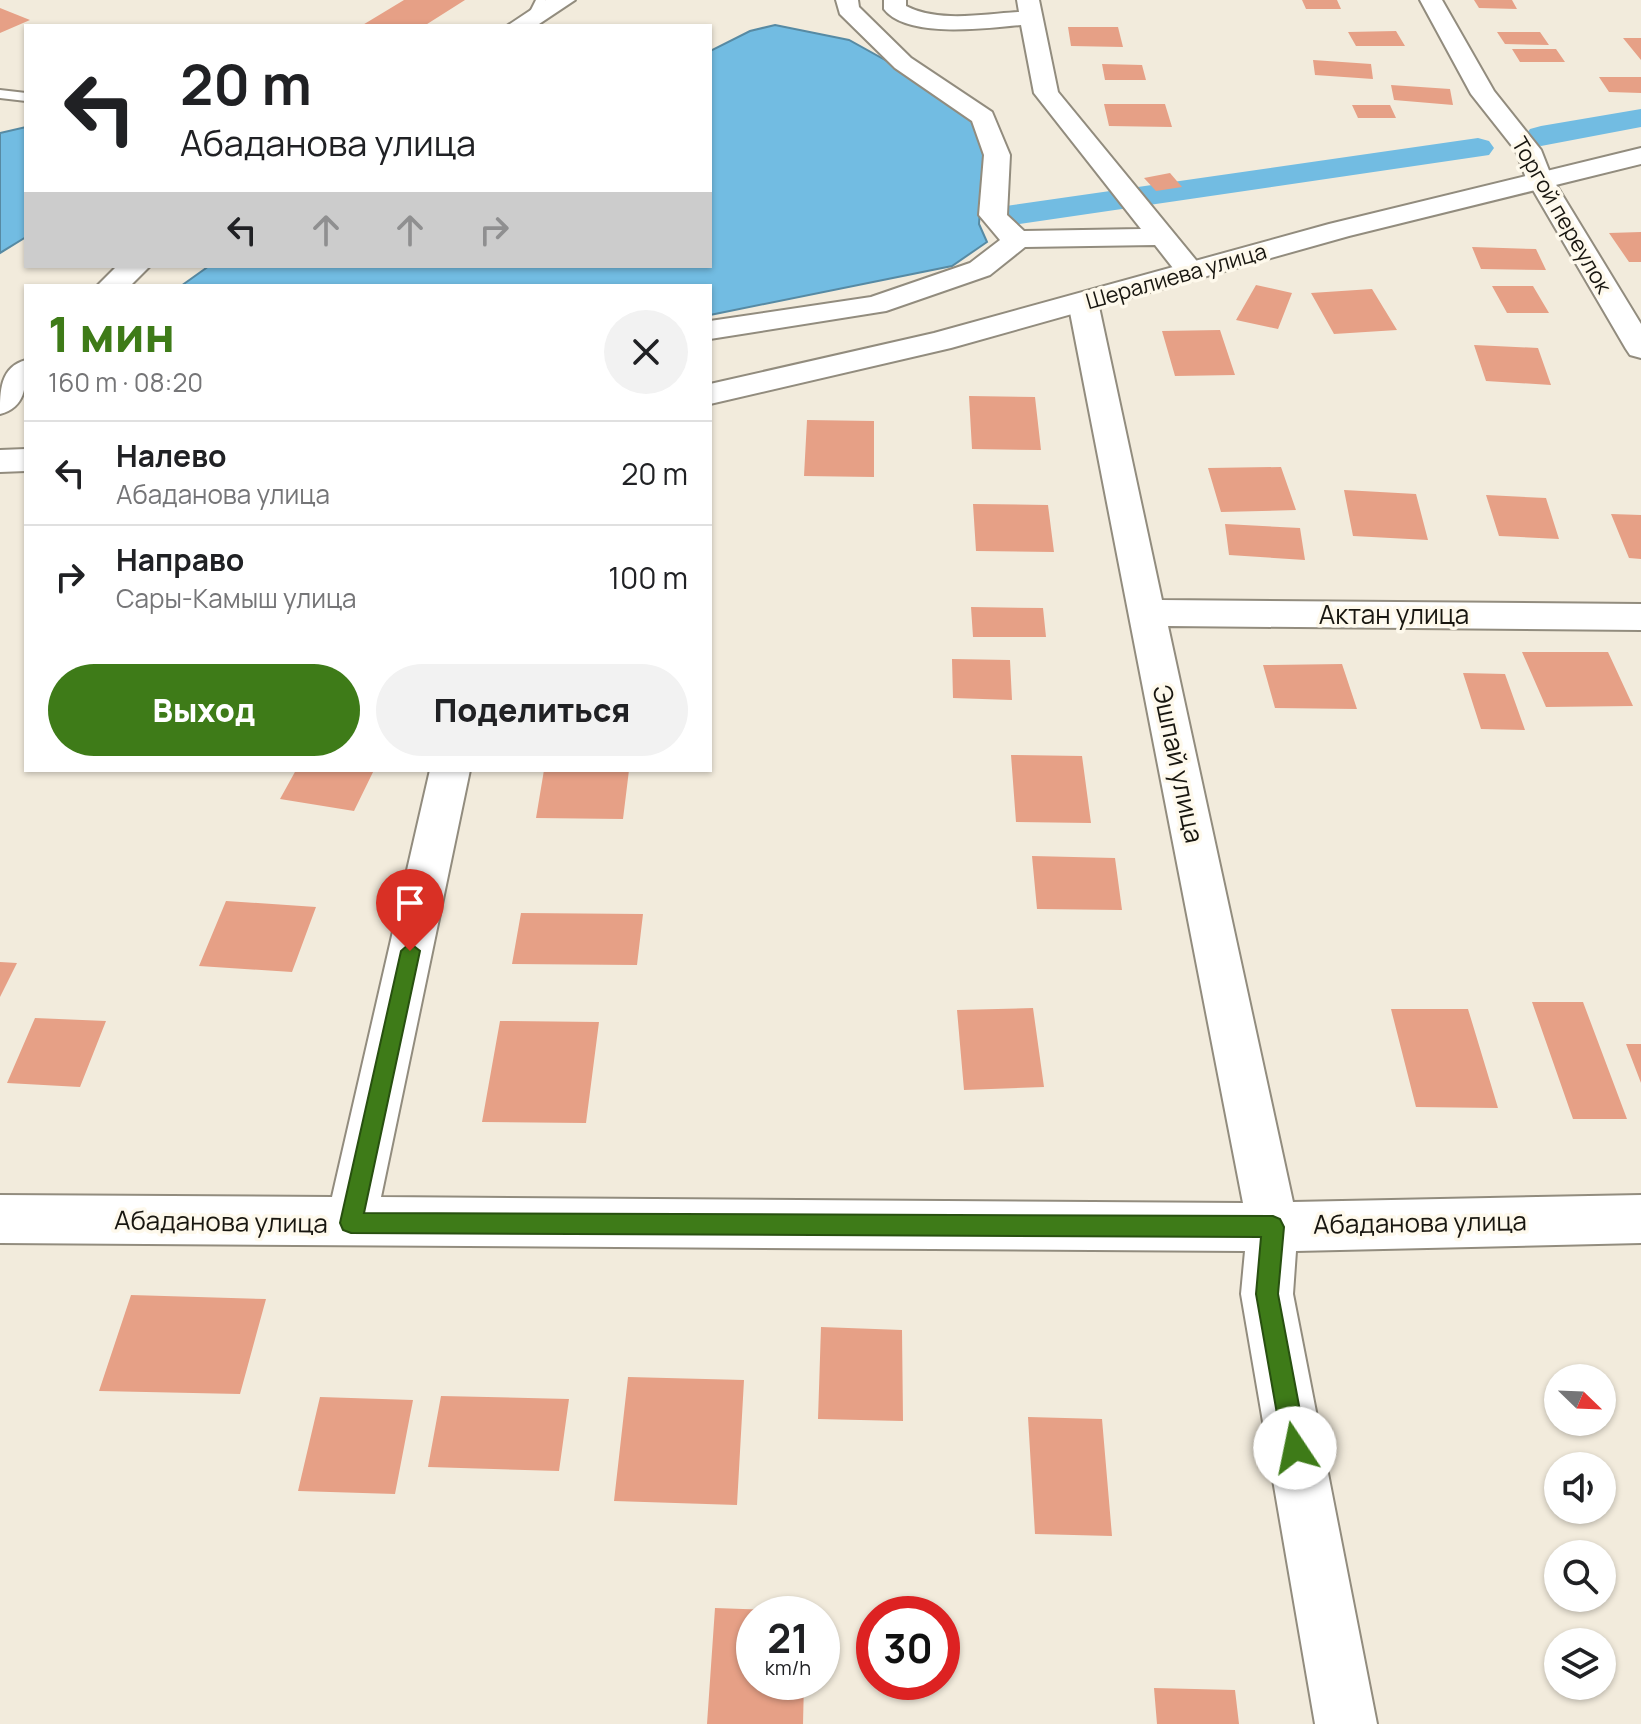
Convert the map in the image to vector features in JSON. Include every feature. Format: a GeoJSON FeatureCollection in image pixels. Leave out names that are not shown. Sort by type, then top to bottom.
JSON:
{"type":"FeatureCollection","features":[{"type":"Feature","properties":{"kind":"street"},"geometry":{"type":"LineString","coordinates":[[530,15],[563,0]]}},
{"type":"Feature","properties":{"kind":"street"},"geometry":{"type":"LineString","coordinates":[[847,0],[848,9],[903,63],[983,117],[997,155],[993,215],[1004,230],[1018,239],[1163,237]]}},
{"type":"Feature","properties":{"kind":"street"},"geometry":{"type":"LineString","coordinates":[[895,0],[895,9],[906,17],[935,21],[1030,9],[1046,93],[1190,271]]}},
{"type":"Feature","properties":{"kind":"street","name":"Торгой переулок"},"geometry":{"type":"LineString","coordinates":[[1431,0],[1483,94],[1528,150],[1539,178],[1641,349]]}},
{"type":"Feature","properties":{"kind":"street","name":"Шералиева улица"},"geometry":{"type":"LineString","coordinates":[[712,394],[838,367],[1539,178],[1641,156]]}},
{"type":"Feature","properties":{"kind":"street"},"geometry":{"type":"LineString","coordinates":[[712,330],[876,305],[980,269],[1018,239]]}},
{"type":"Feature","properties":{"kind":"street"},"geometry":{"type":"LineString","coordinates":[[114,284],[133,268]]}},
{"type":"Feature","properties":{"kind":"street","name":"Эшпай улица"},"geometry":{"type":"LineString","coordinates":[[1083,302],[1273,1227],[1267,1294],[1346,1724]]}},
{"type":"Feature","properties":{"kind":"street"},"geometry":{"type":"LineString","coordinates":[[0,404],[24,373]]}},
{"type":"Feature","properties":{"kind":"street"},"geometry":{"type":"LineString","coordinates":[[0,461],[24,460]]}},
{"type":"Feature","properties":{"kind":"street","name":"Актан улица"},"geometry":{"type":"LineString","coordinates":[[1147,613],[1641,617]]}},
{"type":"Feature","properties":{"kind":"street"},"geometry":{"type":"LineString","coordinates":[[351,1223],[450,772]]}},
{"type":"Feature","properties":{"kind":"street","name":"Абаданова улица"},"geometry":{"type":"LineString","coordinates":[[0,1219],[1273,1227],[1641,1219]]}},
{"type":"Feature","properties":{"kind":"lane"},"geometry":{"type":"LineString","coordinates":[[0,94],[24,97]]}},
{"type":"Feature","properties":{"kind":"water"},"geometry":{"type":"Polygon","coordinates":[[[775,25],[849,40],[932,86],[966,112],[985,139],[979,224],[987,242],[952,266],[712,315],[712,284],[184,284],[206,268],[712,268],[712,50],[750,31],[775,25]]]}},
{"type":"Feature","properties":{"kind":"water"},"geometry":{"type":"Polygon","coordinates":[[[24,127],[24,238],[0,253],[0,133],[24,127]]]}},
{"type":"Feature","properties":{"kind":"building"},"geometry":{"type":"Polygon","coordinates":[[[404,0],[465,0],[427,24],[364,24],[404,0]]]}},
{"type":"Feature","properties":{"kind":"building"},"geometry":{"type":"Polygon","coordinates":[[[1302,0],[1337,0],[1341,9],[1306,9],[1302,0]]]}},
{"type":"Feature","properties":{"kind":"building"},"geometry":{"type":"Polygon","coordinates":[[[1474,0],[1512,0],[1517,9],[1479,8],[1474,0]]]}},
{"type":"Feature","properties":{"kind":"building"},"geometry":{"type":"Polygon","coordinates":[[[0,8],[30,20],[0,33],[0,8]]]}},
{"type":"Feature","properties":{"kind":"building"},"geometry":{"type":"Polygon","coordinates":[[[1068,27],[1118,27],[1123,47],[1071,46],[1068,27]]]}},
{"type":"Feature","properties":{"kind":"building"},"geometry":{"type":"Polygon","coordinates":[[[1396,31],[1405,46],[1356,46],[1348,32],[1396,31]]]}},
{"type":"Feature","properties":{"kind":"building"},"geometry":{"type":"Polygon","coordinates":[[[1497,32],[1540,32],[1549,45],[1505,44],[1497,32]]]}},
{"type":"Feature","properties":{"kind":"building"},"geometry":{"type":"Polygon","coordinates":[[[1623,38],[1641,38],[1641,60],[1623,38]]]}},
{"type":"Feature","properties":{"kind":"building"},"geometry":{"type":"Polygon","coordinates":[[[1512,49],[1556,49],[1565,62],[1520,62],[1512,49]]]}},
{"type":"Feature","properties":{"kind":"building"},"geometry":{"type":"Polygon","coordinates":[[[1313,60],[1371,64],[1373,79],[1315,75],[1313,60]]]}},
{"type":"Feature","properties":{"kind":"building"},"geometry":{"type":"Polygon","coordinates":[[[1102,64],[1142,65],[1146,80],[1105,80],[1102,64]]]}},
{"type":"Feature","properties":{"kind":"building"},"geometry":{"type":"Polygon","coordinates":[[[1599,77],[1641,77],[1641,93],[1609,92],[1599,77]]]}},
{"type":"Feature","properties":{"kind":"building"},"geometry":{"type":"Polygon","coordinates":[[[1391,85],[1450,89],[1453,105],[1394,100],[1391,85]]]}},
{"type":"Feature","properties":{"kind":"building"},"geometry":{"type":"Polygon","coordinates":[[[1104,104],[1165,104],[1172,127],[1109,126],[1104,104]]]}},
{"type":"Feature","properties":{"kind":"building"},"geometry":{"type":"Polygon","coordinates":[[[1352,105],[1390,105],[1396,118],[1358,118],[1352,105]]]}},
{"type":"Feature","properties":{"kind":"building"},"geometry":{"type":"Polygon","coordinates":[[[1170,173],[1182,187],[1156,191],[1144,178],[1170,173]]]}},
{"type":"Feature","properties":{"kind":"building"},"geometry":{"type":"Polygon","coordinates":[[[1641,232],[1641,262],[1629,262],[1609,233],[1641,232]]]}},
{"type":"Feature","properties":{"kind":"building"},"geometry":{"type":"Polygon","coordinates":[[[1472,247],[1536,249],[1546,270],[1481,269],[1472,247]]]}},
{"type":"Feature","properties":{"kind":"building"},"geometry":{"type":"Polygon","coordinates":[[[1256,285],[1292,293],[1278,329],[1236,320],[1256,285]]]}},
{"type":"Feature","properties":{"kind":"building"},"geometry":{"type":"Polygon","coordinates":[[[1492,286],[1533,286],[1549,313],[1507,313],[1492,286]]]}},
{"type":"Feature","properties":{"kind":"building"},"geometry":{"type":"Polygon","coordinates":[[[1372,289],[1397,330],[1334,334],[1311,293],[1372,289]]]}},
{"type":"Feature","properties":{"kind":"building"},"geometry":{"type":"Polygon","coordinates":[[[1220,330],[1235,375],[1175,376],[1162,331],[1220,330]]]}},
{"type":"Feature","properties":{"kind":"building"},"geometry":{"type":"Polygon","coordinates":[[[1474,345],[1538,348],[1551,385],[1486,381],[1474,345]]]}},
{"type":"Feature","properties":{"kind":"building"},"geometry":{"type":"Polygon","coordinates":[[[969,396],[1035,397],[1041,450],[972,449],[969,396]]]}},
{"type":"Feature","properties":{"kind":"building"},"geometry":{"type":"Polygon","coordinates":[[[807,420],[874,421],[874,477],[804,476],[807,420]]]}},
{"type":"Feature","properties":{"kind":"building"},"geometry":{"type":"Polygon","coordinates":[[[1281,467],[1296,510],[1221,512],[1208,468],[1281,467]]]}},
{"type":"Feature","properties":{"kind":"building"},"geometry":{"type":"Polygon","coordinates":[[[1344,490],[1416,494],[1428,540],[1353,536],[1344,490]]]}},
{"type":"Feature","properties":{"kind":"building"},"geometry":{"type":"Polygon","coordinates":[[[1486,495],[1546,498],[1559,539],[1499,536],[1486,495]]]}},
{"type":"Feature","properties":{"kind":"building"},"geometry":{"type":"Polygon","coordinates":[[[973,504],[1048,505],[1054,552],[976,551],[973,504]]]}},
{"type":"Feature","properties":{"kind":"building"},"geometry":{"type":"Polygon","coordinates":[[[1611,514],[1641,515],[1641,559],[1629,558],[1611,514]]]}},
{"type":"Feature","properties":{"kind":"building"},"geometry":{"type":"Polygon","coordinates":[[[1225,524],[1300,528],[1305,560],[1229,555],[1225,524]]]}},
{"type":"Feature","properties":{"kind":"building"},"geometry":{"type":"Polygon","coordinates":[[[971,607],[1043,608],[1046,637],[973,637],[971,607]]]}},
{"type":"Feature","properties":{"kind":"building"},"geometry":{"type":"Polygon","coordinates":[[[1522,652],[1608,652],[1633,706],[1546,707],[1522,652]]]}},
{"type":"Feature","properties":{"kind":"building"},"geometry":{"type":"Polygon","coordinates":[[[952,659],[1010,660],[1012,700],[953,698],[952,659]]]}},
{"type":"Feature","properties":{"kind":"building"},"geometry":{"type":"Polygon","coordinates":[[[1342,664],[1357,709],[1275,708],[1263,665],[1342,664]]]}},
{"type":"Feature","properties":{"kind":"building"},"geometry":{"type":"Polygon","coordinates":[[[1463,673],[1505,674],[1525,730],[1481,729],[1463,673]]]}},
{"type":"Feature","properties":{"kind":"building"},"geometry":{"type":"Polygon","coordinates":[[[1011,755],[1082,756],[1091,823],[1016,822],[1011,755]]]}},
{"type":"Feature","properties":{"kind":"building"},"geometry":{"type":"Polygon","coordinates":[[[295,772],[373,772],[354,811],[280,799],[295,772]]]}},
{"type":"Feature","properties":{"kind":"building"},"geometry":{"type":"Polygon","coordinates":[[[544,772],[629,772],[623,819],[536,818],[544,772]]]}},
{"type":"Feature","properties":{"kind":"building"},"geometry":{"type":"Polygon","coordinates":[[[1032,856],[1115,858],[1122,910],[1037,909],[1032,856]]]}},
{"type":"Feature","properties":{"kind":"building"},"geometry":{"type":"Polygon","coordinates":[[[226,901],[316,907],[292,972],[199,966],[226,901]]]}},
{"type":"Feature","properties":{"kind":"building"},"geometry":{"type":"Polygon","coordinates":[[[521,913],[643,914],[637,965],[512,964],[521,913]]]}},
{"type":"Feature","properties":{"kind":"building"},"geometry":{"type":"Polygon","coordinates":[[[0,962],[17,963],[0,997],[0,962]]]}},
{"type":"Feature","properties":{"kind":"building"},"geometry":{"type":"Polygon","coordinates":[[[1532,1002],[1583,1002],[1627,1119],[1573,1119],[1532,1002]]]}},
{"type":"Feature","properties":{"kind":"building"},"geometry":{"type":"Polygon","coordinates":[[[1033,1008],[1044,1087],[964,1090],[957,1010],[1033,1008]]]}},
{"type":"Feature","properties":{"kind":"building"},"geometry":{"type":"Polygon","coordinates":[[[1391,1009],[1468,1009],[1498,1108],[1416,1107],[1391,1009]]]}},
{"type":"Feature","properties":{"kind":"building"},"geometry":{"type":"Polygon","coordinates":[[[35,1018],[106,1021],[80,1087],[7,1083],[35,1018]]]}},
{"type":"Feature","properties":{"kind":"building"},"geometry":{"type":"Polygon","coordinates":[[[500,1021],[599,1022],[586,1123],[482,1122],[500,1021]]]}},
{"type":"Feature","properties":{"kind":"building"},"geometry":{"type":"Polygon","coordinates":[[[1626,1044],[1641,1044],[1641,1083],[1626,1044]]]}},
{"type":"Feature","properties":{"kind":"building"},"geometry":{"type":"Polygon","coordinates":[[[131,1295],[266,1299],[240,1394],[99,1391],[131,1295]]]}},
{"type":"Feature","properties":{"kind":"building"},"geometry":{"type":"Polygon","coordinates":[[[821,1327],[902,1330],[903,1421],[818,1419],[821,1327]]]}},
{"type":"Feature","properties":{"kind":"building"},"geometry":{"type":"Polygon","coordinates":[[[628,1377],[744,1380],[737,1505],[614,1501],[628,1377]]]}},
{"type":"Feature","properties":{"kind":"building"},"geometry":{"type":"Polygon","coordinates":[[[441,1396],[569,1399],[559,1471],[428,1467],[441,1396]]]}},
{"type":"Feature","properties":{"kind":"building"},"geometry":{"type":"Polygon","coordinates":[[[320,1397],[413,1400],[395,1494],[298,1491],[320,1397]]]}},
{"type":"Feature","properties":{"kind":"building"},"geometry":{"type":"Polygon","coordinates":[[[1028,1417],[1102,1419],[1112,1536],[1035,1534],[1028,1417]]]}},
{"type":"Feature","properties":{"kind":"building"},"geometry":{"type":"Polygon","coordinates":[[[715,1608],[736,1609],[736,1700],[804,1700],[803,1724],[707,1724],[715,1608]]]}},
{"type":"Feature","properties":{"kind":"building"},"geometry":{"type":"Polygon","coordinates":[[[1154,1688],[1235,1690],[1239,1724],[1157,1724],[1154,1688]]]}},
{"type":"Feature","properties":{"kind":"waterway"},"geometry":{"type":"LineString","coordinates":[[1541,136],[1641,118]]}},
{"type":"Feature","properties":{"kind":"waterway"},"geometry":{"type":"LineString","coordinates":[[1006,216],[1478,148]]}},
{"type":"Feature","properties":{"kind":"route"},"geometry":{"type":"LineString","coordinates":[[410,951],[351,1223],[1273,1227],[1267,1294],[1295,1448]]}}]}
